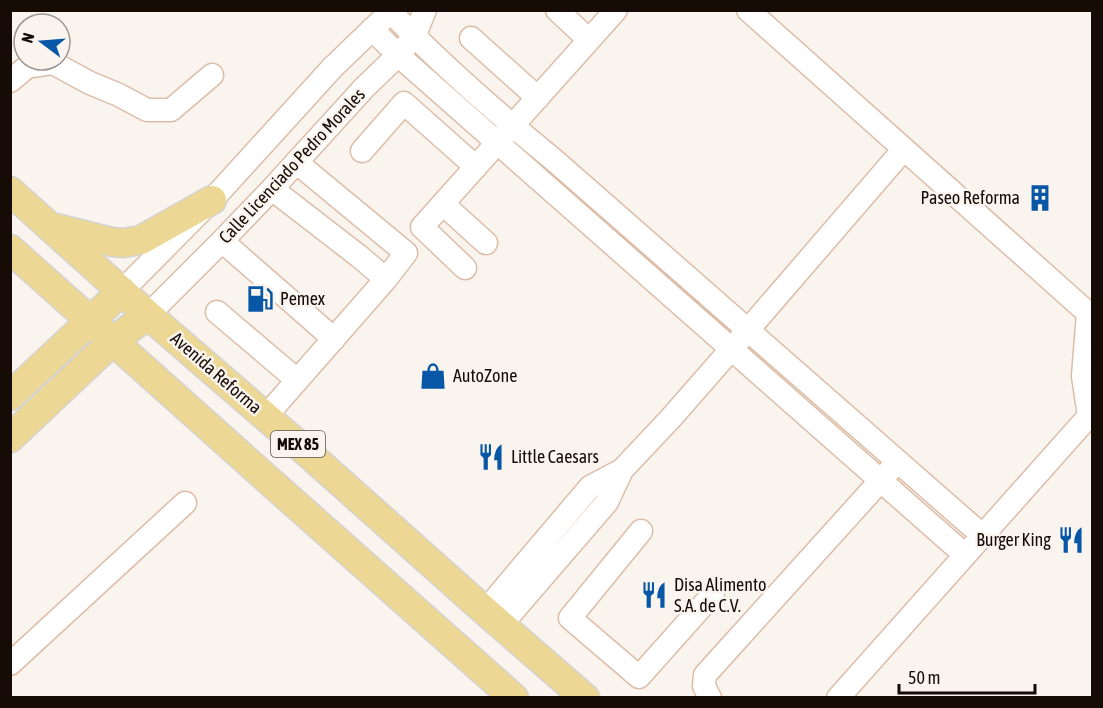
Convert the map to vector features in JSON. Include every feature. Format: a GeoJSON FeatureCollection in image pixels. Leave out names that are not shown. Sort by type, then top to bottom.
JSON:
{"type":"FeatureCollection","features":[{"type":"Feature","properties":{"kind":"main road","name":"Avenida Reforma"},"geometry":{"type":"LineString","coordinates":[[10,191],[585,698]]}},
{"type":"Feature","properties":{"kind":"main road"},"geometry":{"type":"LineString","coordinates":[[51,227],[112,242],[141,240],[212,200]]}},
{"type":"Feature","properties":{"kind":"main road","name":"MEX 85"},"geometry":{"type":"LineString","coordinates":[[10,249],[514,698]]}},
{"type":"Feature","properties":{"kind":"main road"},"geometry":{"type":"LineString","coordinates":[[10,396],[122,291]]}},
{"type":"Feature","properties":{"kind":"main road"},"geometry":{"type":"LineString","coordinates":[[10,438],[114,340],[148,315]]}},
{"type":"Feature","properties":{"kind":"street","name":"Calle Licenciado Pedro Morales"},"geometry":{"type":"LineString","coordinates":[[148,315],[272,189],[364,88],[398,55],[414,37],[425,10]]}},
{"type":"Feature","properties":{"kind":"street"},"geometry":{"type":"LineString","coordinates":[[557,10],[589,40]]}},
{"type":"Feature","properties":{"kind":"street"},"geometry":{"type":"LineString","coordinates":[[465,268],[422,227],[616,10]]}},
{"type":"Feature","properties":{"kind":"street"},"geometry":{"type":"LineString","coordinates":[[748,10],[1088,313],[1083,376],[1089,416],[838,698]]}},
{"type":"Feature","properties":{"kind":"street","name":"Calle Licenciado Pedro Morales"},"geometry":{"type":"LineString","coordinates":[[122,291],[212,200],[333,67],[372,29],[395,11]]}},
{"type":"Feature","properties":{"kind":"street"},"geometry":{"type":"LineString","coordinates":[[395,11],[414,37],[506,134],[732,349],[965,555]]}},
{"type":"Feature","properties":{"kind":"street"},"geometry":{"type":"LineString","coordinates":[[372,29],[398,55],[506,134],[555,160],[983,536]]}},
{"type":"Feature","properties":{"kind":"street"},"geometry":{"type":"LineString","coordinates":[[471,38],[538,98]]}},
{"type":"Feature","properties":{"kind":"street"},"geometry":{"type":"LineString","coordinates":[[10,81],[27,67],[53,63],[147,110],[171,110],[212,75]]}},
{"type":"Feature","properties":{"kind":"street"},"geometry":{"type":"LineString","coordinates":[[362,151],[404,104],[476,167]]}},
{"type":"Feature","properties":{"kind":"street"},"geometry":{"type":"LineString","coordinates":[[493,618],[607,502],[622,470],[732,349],[904,149]]}},
{"type":"Feature","properties":{"kind":"street"},"geometry":{"type":"LineString","coordinates":[[266,416],[406,253],[296,162]]}},
{"type":"Feature","properties":{"kind":"street"},"geometry":{"type":"LineString","coordinates":[[272,189],[386,279]]}},
{"type":"Feature","properties":{"kind":"street"},"geometry":{"type":"LineString","coordinates":[[443,204],[486,243]]}},
{"type":"Feature","properties":{"kind":"street"},"geometry":{"type":"LineString","coordinates":[[222,241],[334,339]]}},
{"type":"Feature","properties":{"kind":"street"},"geometry":{"type":"LineString","coordinates":[[217,312],[297,380]]}},
{"type":"Feature","properties":{"kind":"street"},"geometry":{"type":"LineString","coordinates":[[711,698],[704,686],[705,675],[898,461]]}},
{"type":"Feature","properties":{"kind":"street"},"geometry":{"type":"LineString","coordinates":[[10,664],[184,503]]}},
{"type":"Feature","properties":{"kind":"street"},"geometry":{"type":"LineString","coordinates":[[641,531],[570,618],[639,677],[713,594]]}},
{"type":"Feature","properties":{"kind":"place","name":"Paseo Reforma"},"geometry":{"type":"Point","coordinates":[1040,198]}},
{"type":"Feature","properties":{"kind":"place","name":"Pemex"},"geometry":{"type":"Point","coordinates":[260,299]}},
{"type":"Feature","properties":{"kind":"place","name":"AutoZone"},"geometry":{"type":"Point","coordinates":[433,376]}},
{"type":"Feature","properties":{"kind":"place","name":"Little Caesars"},"geometry":{"type":"Point","coordinates":[491,457]}},
{"type":"Feature","properties":{"kind":"place","name":"Burger King"},"geometry":{"type":"Point","coordinates":[1071,540]}},
{"type":"Feature","properties":{"kind":"place","name":"Disa Alimento S.A. de C.V."},"geometry":{"type":"Point","coordinates":[654,595]}}]}
